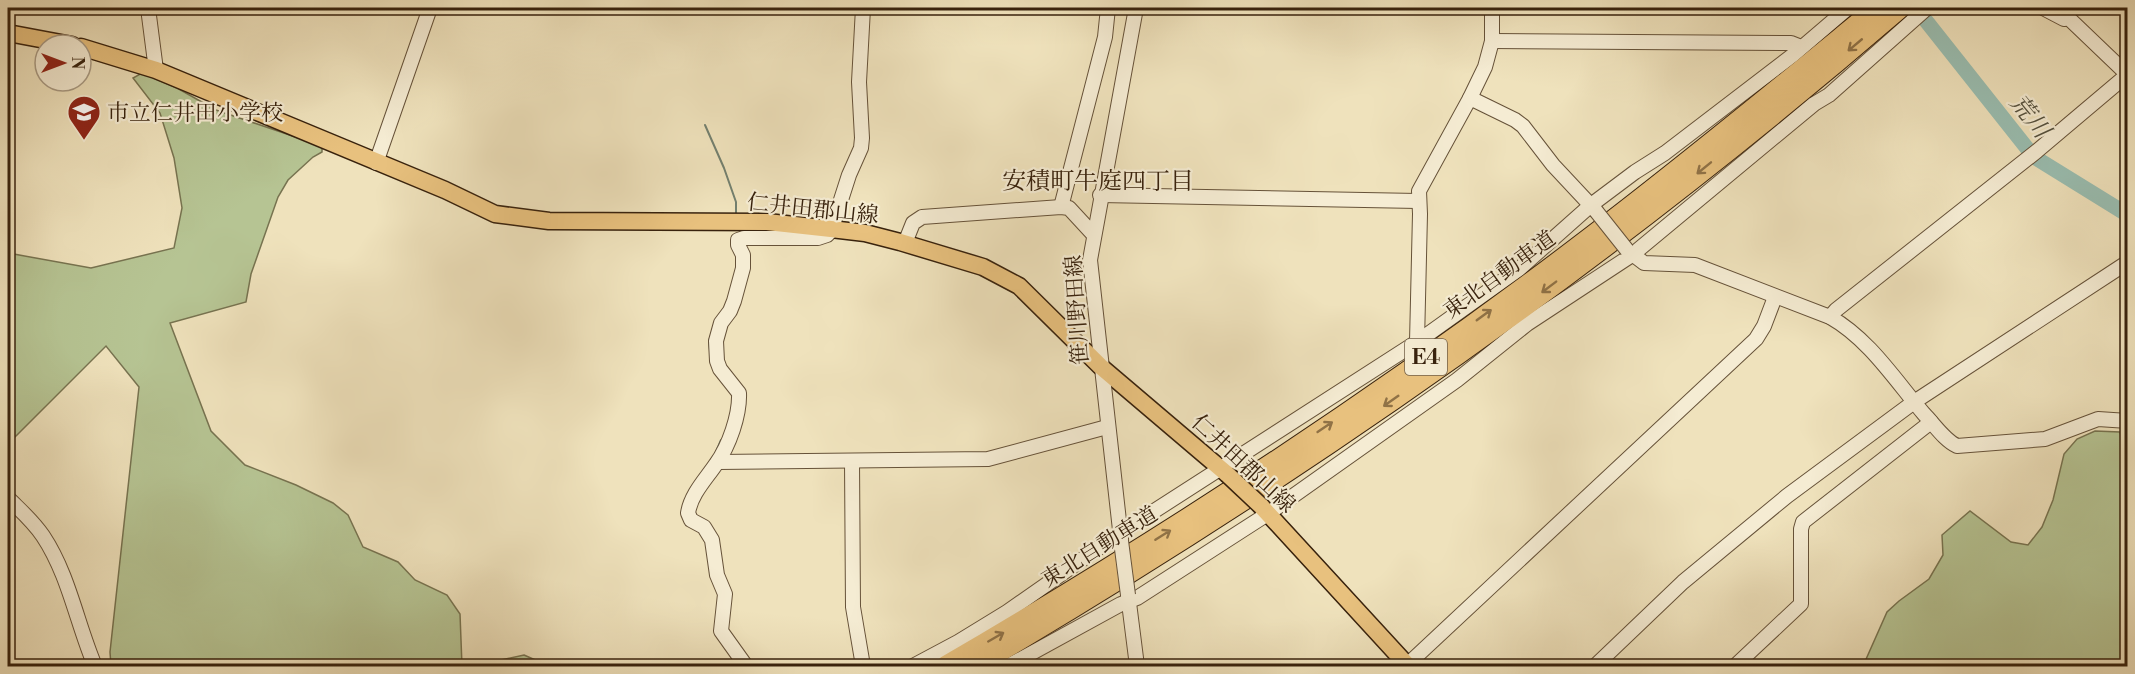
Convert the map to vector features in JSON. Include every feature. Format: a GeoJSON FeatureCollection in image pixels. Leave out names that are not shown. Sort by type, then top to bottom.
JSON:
{"type":"FeatureCollection","features":[{"type":"Feature","properties":{"kind":"highway","name":"東北自動車道"},"geometry":{"type":"LineString","coordinates":[[946,666],[1172,529],[1384,387],[1593,236],[1877,8]]}},
{"type":"Feature","properties":{"kind":"highway","name":"東北自動車道"},"geometry":{"type":"LineString","coordinates":[[975,666],[1188,536],[1404,391],[1514,313],[1676,191],[1900,8]]}},
{"type":"Feature","properties":{"kind":"main road"},"geometry":{"type":"LineString","coordinates":[[8,33],[33,38]]}},
{"type":"Feature","properties":{"kind":"main road","name":"仁井田郡山線"},"geometry":{"type":"LineString","coordinates":[[93,51],[156,70],[445,190],[495,214],[535,220],[767,222],[831,229],[905,243],[983,267],[1009,279],[1100,366],[1224,471],[1265,510],[1407,666]]}},
{"type":"Feature","properties":{"kind":"street"},"geometry":{"type":"LineString","coordinates":[[148,8],[156,70]]}},
{"type":"Feature","properties":{"kind":"street"},"geometry":{"type":"LineString","coordinates":[[376,163],[430,8]]}},
{"type":"Feature","properties":{"kind":"street"},"geometry":{"type":"LineString","coordinates":[[746,666],[721,631],[725,594],[717,575],[712,540],[704,527],[691,520],[688,513],[697,491],[718,462],[735,427],[739,398],[734,385],[717,362],[716,340],[719,327],[734,301],[743,268],[743,255],[737,241],[744,238],[818,238],[827,235],[831,229],[862,138],[859,82],[862,8]]}},
{"type":"Feature","properties":{"kind":"street"},"geometry":{"type":"LineString","coordinates":[[1061,207],[1105,37],[1108,8]]}},
{"type":"Feature","properties":{"kind":"street","name":"笹川野田線"},"geometry":{"type":"LineString","coordinates":[[1136,8],[1100,195],[1090,260],[1107,427],[1137,666]]}},
{"type":"Feature","properties":{"kind":"street"},"geometry":{"type":"LineString","coordinates":[[1417,342],[1419,191],[1485,67],[1492,41],[1492,8]]}},
{"type":"Feature","properties":{"kind":"street"},"geometry":{"type":"LineString","coordinates":[[913,666],[1007,612],[1417,342],[1519,269],[1635,172],[1665,153],[1793,55],[1848,8]]}},
{"type":"Feature","properties":{"kind":"street"},"geometry":{"type":"LineString","coordinates":[[1008,666],[1121,604],[1457,380],[1527,324],[1629,252],[1814,104],[1829,95],[1927,8]]}},
{"type":"Feature","properties":{"kind":"street"},"geometry":{"type":"LineString","coordinates":[[2043,8],[2064,19],[2069,18]]}},
{"type":"Feature","properties":{"kind":"street"},"geometry":{"type":"LineString","coordinates":[[1830,317],[2037,151],[2127,75],[2058,8]]}},
{"type":"Feature","properties":{"kind":"street"},"geometry":{"type":"LineString","coordinates":[[1492,41],[1791,43],[1801,47]]}},
{"type":"Feature","properties":{"kind":"street"},"geometry":{"type":"LineString","coordinates":[[1470,98],[1523,126],[1553,165],[1594,208],[1629,252],[1644,263],[1695,265],[1830,317],[1852,331],[1948,441],[1960,446],[2045,439],[2098,419],[2127,421]]}},
{"type":"Feature","properties":{"kind":"street"},"geometry":{"type":"LineString","coordinates":[[1100,195],[1418,201]]}},
{"type":"Feature","properties":{"kind":"street"},"geometry":{"type":"LineString","coordinates":[[905,243],[913,223],[922,217],[1061,207],[1069,208],[1093,234]]}},
{"type":"Feature","properties":{"kind":"street"},"geometry":{"type":"LineString","coordinates":[[1595,666],[1683,582],[1787,496],[1914,402],[2127,262]]}},
{"type":"Feature","properties":{"kind":"street"},"geometry":{"type":"LineString","coordinates":[[1407,666],[1756,339],[1764,326],[1775,297]]}},
{"type":"Feature","properties":{"kind":"street"},"geometry":{"type":"LineString","coordinates":[[1735,666],[1801,604],[1801,529],[1803,522],[1931,422]]}},
{"type":"Feature","properties":{"kind":"street"},"geometry":{"type":"LineString","coordinates":[[718,462],[988,459],[1107,427]]}},
{"type":"Feature","properties":{"kind":"street"},"geometry":{"type":"LineString","coordinates":[[852,461],[853,606],[863,666]]}},
{"type":"Feature","properties":{"kind":"street"},"geometry":{"type":"LineString","coordinates":[[8,498],[26,515],[45,539],[67,587],[95,666]]}},
{"type":"Feature","properties":{"kind":"green space"},"geometry":{"type":"Polygon","coordinates":[[[142,73],[177,88],[216,110],[322,146],[322,152],[313,157],[288,180],[278,197],[251,274],[246,302],[170,323],[211,431],[245,465],[296,485],[333,503],[348,515],[363,547],[398,562],[415,580],[447,595],[460,614],[462,666],[111,666],[110,652],[139,387],[106,346],[8,444],[8,253],[91,268],[174,248],[182,208],[174,158],[160,113],[133,78],[142,73]]]}},
{"type":"Feature","properties":{"kind":"green space"},"geometry":{"type":"Polygon","coordinates":[[[2095,431],[2120,432],[2121,436],[2127,435],[2128,552],[2123,574],[2127,584],[2127,666],[1863,666],[1887,612],[1929,579],[1943,555],[1942,535],[1970,511],[2011,542],[2028,545],[2042,527],[2053,500],[2064,454],[2077,439],[2095,431]]]}},
{"type":"Feature","properties":{"kind":"green space"},"geometry":{"type":"Polygon","coordinates":[[[524,655],[549,666],[474,666],[524,655]]]}},
{"type":"Feature","properties":{"kind":"waterway","name":"荒川"},"geometry":{"type":"LineString","coordinates":[[1923,17],[2034,157],[2128,215]]}},
{"type":"Feature","properties":{"kind":"waterway"},"geometry":{"type":"LineString","coordinates":[[705,125],[736,202],[736,215]]}},
{"type":"Feature","properties":{"kind":"waterway"},"geometry":{"type":"LineString","coordinates":[[711,361],[709,341],[714,326]]}},
{"type":"Feature","properties":{"kind":"waterway"},"geometry":{"type":"LineString","coordinates":[[715,454],[721,440]]}},
{"type":"Feature","properties":{"kind":"waterway"},"geometry":{"type":"LineString","coordinates":[[715,628],[717,613]]}},
{"type":"Feature","properties":{"kind":"waterway"},"geometry":{"type":"LineString","coordinates":[[715,633],[727,651]]}},
{"type":"Feature","properties":{"kind":"place","name":"市立仁井田小学校"},"geometry":{"type":"Point","coordinates":[84,141]}},
{"type":"Feature","properties":{"kind":"district","name":"安積町牛庭四丁目"},"geometry":{"type":"Point","coordinates":[1098,181]}}]}
